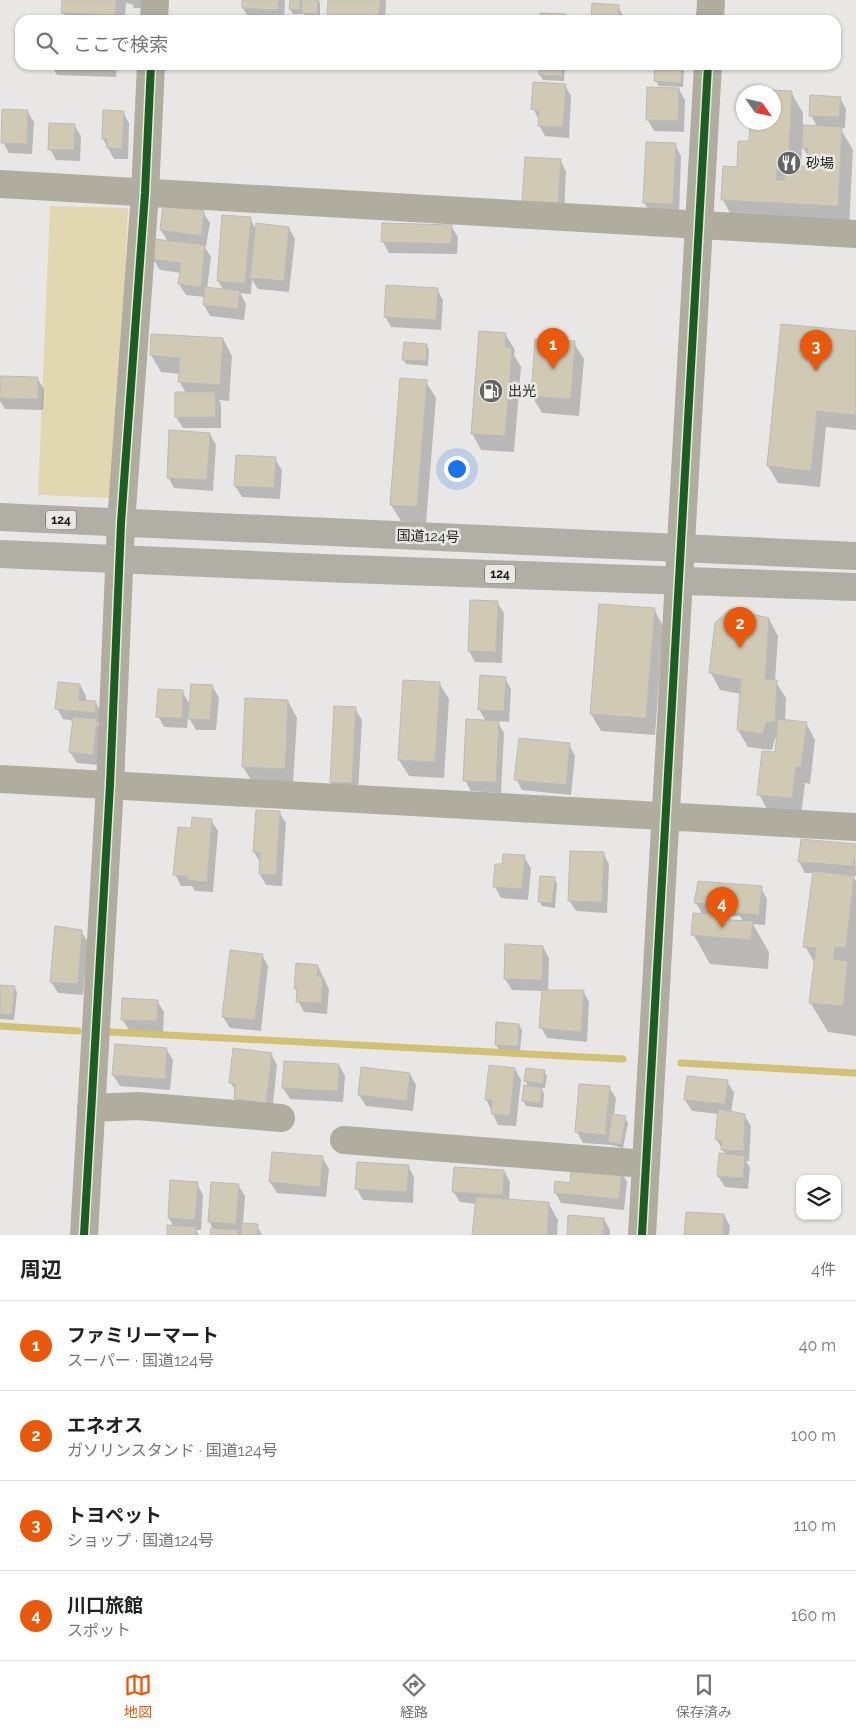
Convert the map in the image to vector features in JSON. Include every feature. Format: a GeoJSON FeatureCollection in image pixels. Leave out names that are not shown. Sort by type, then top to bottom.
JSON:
{"type":"FeatureCollection","features":[{"type":"Feature","properties":{"kind":"highway","name":"国道124号"},"geometry":{"type":"LineString","coordinates":[[0,517],[856,556]]}},
{"type":"Feature","properties":{"kind":"highway","name":"124"},"geometry":{"type":"LineString","coordinates":[[0,554],[856,587]]}},
{"type":"Feature","properties":{"kind":"street"},"geometry":{"type":"LineString","coordinates":[[154,15],[155,0]]}},
{"type":"Feature","properties":{"kind":"street"},"geometry":{"type":"LineString","coordinates":[[710,15],[711,0]]}},
{"type":"Feature","properties":{"kind":"street"},"geometry":{"type":"LineString","coordinates":[[84,1235],[110,785],[121,523],[151,70]]}},
{"type":"Feature","properties":{"kind":"street"},"geometry":{"type":"LineString","coordinates":[[642,1235],[708,70]]}},
{"type":"Feature","properties":{"kind":"street"},"geometry":{"type":"LineString","coordinates":[[0,184],[856,234]]}},
{"type":"Feature","properties":{"kind":"street"},"geometry":{"type":"LineString","coordinates":[[0,779],[856,827]]}},
{"type":"Feature","properties":{"kind":"street"},"geometry":{"type":"LineString","coordinates":[[91,1108],[138,1106],[281,1118]]}},
{"type":"Feature","properties":{"kind":"street"},"geometry":{"type":"LineString","coordinates":[[344,1140],[646,1164]]}},
{"type":"Feature","properties":{"kind":"shaded area"},"geometry":{"type":"Polygon","coordinates":[[[50,206],[128,208],[116,498],[38,495],[50,206]]]}},
{"type":"Feature","properties":{"kind":"building"},"geometry":{"type":"Polygon","coordinates":[[[62,0],[116,0],[115,15],[61,13],[62,0]]]}},
{"type":"Feature","properties":{"kind":"building"},"geometry":{"type":"Polygon","coordinates":[[[242,0],[279,0],[278,10],[242,8],[242,0]]]}},
{"type":"Feature","properties":{"kind":"building"},"geometry":{"type":"Polygon","coordinates":[[[290,0],[300,0],[300,10],[289,9],[290,0]]]}},
{"type":"Feature","properties":{"kind":"building"},"geometry":{"type":"Polygon","coordinates":[[[302,0],[318,0],[317,14],[302,13],[302,0]]]}},
{"type":"Feature","properties":{"kind":"building"},"geometry":{"type":"Polygon","coordinates":[[[328,0],[380,0],[379,15],[327,15],[328,0]]]}},
{"type":"Feature","properties":{"kind":"building"},"geometry":{"type":"Polygon","coordinates":[[[592,3],[619,5],[618,15],[591,15],[592,3]]]}},
{"type":"Feature","properties":{"kind":"building"},"geometry":{"type":"Polygon","coordinates":[[[540,13],[566,14],[566,15],[540,15],[540,13]]]}},
{"type":"Feature","properties":{"kind":"building"},"geometry":{"type":"Polygon","coordinates":[[[539,70],[563,70],[562,76],[539,75],[539,70]]]}},
{"type":"Feature","properties":{"kind":"building"},"geometry":{"type":"Polygon","coordinates":[[[655,70],[682,70],[681,83],[654,81],[655,70]]]}},
{"type":"Feature","properties":{"kind":"building"},"geometry":{"type":"Polygon","coordinates":[[[533,82],[566,84],[563,127],[538,126],[539,112],[531,109],[533,82]]]}},
{"type":"Feature","properties":{"kind":"building"},"geometry":{"type":"Polygon","coordinates":[[[647,87],[679,88],[678,121],[646,120],[647,87]]]}},
{"type":"Feature","properties":{"kind":"building"},"geometry":{"type":"Polygon","coordinates":[[[781,90],[792,91],[788,170],[777,169],[776,180],[784,180],[785,172],[797,173],[798,166],[807,166],[808,149],[802,148],[803,125],[842,127],[838,206],[721,200],[723,166],[737,167],[738,141],[749,141],[750,130],[781,130],[781,90]]]}},
{"type":"Feature","properties":{"kind":"building"},"geometry":{"type":"Polygon","coordinates":[[[810,95],[841,97],[839,117],[809,116],[810,95]]]}},
{"type":"Feature","properties":{"kind":"building"},"geometry":{"type":"Polygon","coordinates":[[[2,109],[28,110],[27,144],[1,143],[2,109]]]}},
{"type":"Feature","properties":{"kind":"building"},"geometry":{"type":"Polygon","coordinates":[[[103,110],[124,111],[122,149],[107,148],[107,139],[102,139],[103,110]]]}},
{"type":"Feature","properties":{"kind":"building"},"geometry":{"type":"Polygon","coordinates":[[[49,123],[75,124],[74,150],[48,150],[49,123]]]}},
{"type":"Feature","properties":{"kind":"building"},"geometry":{"type":"Polygon","coordinates":[[[646,142],[676,143],[673,204],[643,203],[646,142]]]}},
{"type":"Feature","properties":{"kind":"building"},"geometry":{"type":"Polygon","coordinates":[[[525,157],[561,159],[558,203],[522,201],[525,157]]]}},
{"type":"Feature","properties":{"kind":"building"},"geometry":{"type":"Polygon","coordinates":[[[163,205],[204,211],[201,236],[160,230],[163,205]]]}},
{"type":"Feature","properties":{"kind":"building"},"geometry":{"type":"Polygon","coordinates":[[[222,215],[251,217],[245,284],[217,281],[222,215]]]}},
{"type":"Feature","properties":{"kind":"building"},"geometry":{"type":"Polygon","coordinates":[[[256,223],[289,227],[284,281],[250,278],[256,223]]]}},
{"type":"Feature","properties":{"kind":"building"},"geometry":{"type":"Polygon","coordinates":[[[382,223],[452,225],[451,244],[381,242],[382,223]]]}},
{"type":"Feature","properties":{"kind":"building"},"geometry":{"type":"Polygon","coordinates":[[[154,239],[205,245],[201,287],[178,284],[181,263],[152,259],[154,239]]]}},
{"type":"Feature","properties":{"kind":"building"},"geometry":{"type":"Polygon","coordinates":[[[386,285],[438,288],[436,320],[384,317],[386,285]]]}},
{"type":"Feature","properties":{"kind":"building"},"geometry":{"type":"Polygon","coordinates":[[[205,287],[240,291],[238,309],[203,305],[205,287]]]}},
{"type":"Feature","properties":{"kind":"building"},"geometry":{"type":"Polygon","coordinates":[[[781,324],[856,331],[856,415],[817,411],[811,471],[767,466],[781,324]]]}},
{"type":"Feature","properties":{"kind":"building","name":"出光"},"geometry":{"type":"Polygon","coordinates":[[[479,331],[506,333],[505,346],[512,349],[505,436],[471,434],[479,331]]]}},
{"type":"Feature","properties":{"kind":"building"},"geometry":{"type":"Polygon","coordinates":[[[151,334],[223,338],[220,385],[178,382],[180,358],[150,355],[151,334]]]}},
{"type":"Feature","properties":{"kind":"building"},"geometry":{"type":"Polygon","coordinates":[[[535,339],[575,341],[571,399],[531,396],[535,339]]]}},
{"type":"Feature","properties":{"kind":"building"},"geometry":{"type":"Polygon","coordinates":[[[404,342],[427,344],[426,361],[402,360],[404,342]]]}},
{"type":"Feature","properties":{"kind":"building"},"geometry":{"type":"Polygon","coordinates":[[[0,376],[38,377],[38,399],[0,398],[0,376]]]}},
{"type":"Feature","properties":{"kind":"building"},"geometry":{"type":"Polygon","coordinates":[[[400,378],[427,380],[417,507],[390,505],[400,378]]]}},
{"type":"Feature","properties":{"kind":"building"},"geometry":{"type":"Polygon","coordinates":[[[175,392],[215,392],[216,417],[175,417],[175,392]]]}},
{"type":"Feature","properties":{"kind":"building"},"geometry":{"type":"Polygon","coordinates":[[[169,430],[210,433],[207,480],[167,478],[169,430]]]}},
{"type":"Feature","properties":{"kind":"building"},"geometry":{"type":"Polygon","coordinates":[[[236,455],[276,457],[274,488],[234,486],[236,455]]]}},
{"type":"Feature","properties":{"kind":"building"},"geometry":{"type":"Polygon","coordinates":[[[470,600],[498,601],[496,652],[468,651],[470,600]]]}},
{"type":"Feature","properties":{"kind":"building"},"geometry":{"type":"Polygon","coordinates":[[[599,604],[655,608],[646,718],[590,714],[599,604]]]}},
{"type":"Feature","properties":{"kind":"building"},"geometry":{"type":"Polygon","coordinates":[[[730,609],[769,618],[765,679],[777,680],[775,722],[766,722],[763,734],[737,730],[741,679],[709,673],[715,623],[730,609]]]}},
{"type":"Feature","properties":{"kind":"building"},"geometry":{"type":"Polygon","coordinates":[[[480,675],[506,677],[504,711],[478,710],[480,675]]]}},
{"type":"Feature","properties":{"kind":"building"},"geometry":{"type":"Polygon","coordinates":[[[403,680],[440,682],[435,762],[398,760],[403,680]]]}},
{"type":"Feature","properties":{"kind":"building"},"geometry":{"type":"Polygon","coordinates":[[[58,682],[80,684],[79,700],[96,701],[95,713],[55,709],[58,682]]]}},
{"type":"Feature","properties":{"kind":"building"},"geometry":{"type":"Polygon","coordinates":[[[191,684],[213,685],[210,720],[188,719],[191,684]]]}},
{"type":"Feature","properties":{"kind":"building"},"geometry":{"type":"Polygon","coordinates":[[[158,689],[183,690],[182,718],[156,717],[158,689]]]}},
{"type":"Feature","properties":{"kind":"building"},"geometry":{"type":"Polygon","coordinates":[[[245,698],[288,700],[285,769],[242,767],[245,698]]]}},
{"type":"Feature","properties":{"kind":"building"},"geometry":{"type":"Polygon","coordinates":[[[334,706],[356,707],[352,783],[330,782],[334,706]]]}},
{"type":"Feature","properties":{"kind":"building"},"geometry":{"type":"Polygon","coordinates":[[[73,717],[97,719],[93,755],[69,752],[73,717]]]}},
{"type":"Feature","properties":{"kind":"building"},"geometry":{"type":"Polygon","coordinates":[[[466,719],[499,721],[496,782],[463,781],[466,719]]]}},
{"type":"Feature","properties":{"kind":"building"},"geometry":{"type":"Polygon","coordinates":[[[778,719],[807,722],[801,767],[796,767],[792,798],[757,795],[762,751],[775,752],[778,719]]]}},
{"type":"Feature","properties":{"kind":"building"},"geometry":{"type":"Polygon","coordinates":[[[519,738],[570,743],[566,785],[514,780],[519,738]]]}},
{"type":"Feature","properties":{"kind":"building"},"geometry":{"type":"Polygon","coordinates":[[[256,810],[280,811],[276,875],[259,874],[260,853],[253,852],[256,810]]]}},
{"type":"Feature","properties":{"kind":"building"},"geometry":{"type":"Polygon","coordinates":[[[192,817],[212,819],[207,882],[187,880],[188,876],[173,875],[178,827],[191,828],[192,817]]]}},
{"type":"Feature","properties":{"kind":"building"},"geometry":{"type":"Polygon","coordinates":[[[801,839],[856,844],[853,866],[798,862],[801,839]]]}},
{"type":"Feature","properties":{"kind":"building"},"geometry":{"type":"Polygon","coordinates":[[[570,851],[604,852],[602,902],[568,901],[570,851]]]}},
{"type":"Feature","properties":{"kind":"building"},"geometry":{"type":"Polygon","coordinates":[[[503,854],[525,855],[522,889],[493,887],[495,864],[502,864],[503,854]]]}},
{"type":"Feature","properties":{"kind":"building"},"geometry":{"type":"Polygon","coordinates":[[[813,871],[854,876],[846,948],[835,947],[833,959],[848,961],[843,1006],[809,1003],[816,948],[803,947],[813,871]]]}},
{"type":"Feature","properties":{"kind":"building"},"geometry":{"type":"Polygon","coordinates":[[[540,876],[555,877],[552,903],[538,902],[540,876]]]}},
{"type":"Feature","properties":{"kind":"building"},"geometry":{"type":"Polygon","coordinates":[[[698,881],[762,886],[759,915],[736,913],[735,906],[694,903],[698,881]]]}},
{"type":"Feature","properties":{"kind":"building"},"geometry":{"type":"Polygon","coordinates":[[[693,913],[730,915],[729,920],[753,921],[751,940],[691,935],[693,913]]]}},
{"type":"Feature","properties":{"kind":"building"},"geometry":{"type":"Polygon","coordinates":[[[55,926],[82,930],[78,984],[50,982],[55,926]]]}},
{"type":"Feature","properties":{"kind":"building"},"geometry":{"type":"Polygon","coordinates":[[[505,944],[543,946],[542,980],[504,979],[505,944]]]}},
{"type":"Feature","properties":{"kind":"building"},"geometry":{"type":"Polygon","coordinates":[[[230,950],[263,954],[255,1020],[222,1017],[230,950]]]}},
{"type":"Feature","properties":{"kind":"building"},"geometry":{"type":"Polygon","coordinates":[[[296,963],[318,965],[317,976],[323,977],[321,1003],[296,1002],[297,989],[294,989],[296,963]]]}},
{"type":"Feature","properties":{"kind":"building"},"geometry":{"type":"Polygon","coordinates":[[[0,985],[15,986],[12,1015],[0,1014],[0,985]]]}},
{"type":"Feature","properties":{"kind":"building"},"geometry":{"type":"Polygon","coordinates":[[[542,990],[584,990],[581,1032],[539,1028],[542,990]]]}},
{"type":"Feature","properties":{"kind":"building"},"geometry":{"type":"Polygon","coordinates":[[[122,998],[158,1000],[157,1021],[121,1020],[122,998]]]}},
{"type":"Feature","properties":{"kind":"building"},"geometry":{"type":"Polygon","coordinates":[[[496,1022],[519,1024],[518,1046],[495,1045],[496,1022]]]}},
{"type":"Feature","properties":{"kind":"building"},"geometry":{"type":"Polygon","coordinates":[[[115,1044],[167,1048],[165,1079],[112,1075],[115,1044]]]}},
{"type":"Feature","properties":{"kind":"building"},"geometry":{"type":"Polygon","coordinates":[[[233,1048],[272,1053],[266,1103],[234,1099],[235,1084],[229,1083],[233,1048]]]}},
{"type":"Feature","properties":{"kind":"building"},"geometry":{"type":"Polygon","coordinates":[[[284,1061],[339,1064],[338,1091],[282,1088],[284,1061]]]}},
{"type":"Feature","properties":{"kind":"building"},"geometry":{"type":"Polygon","coordinates":[[[489,1065],[515,1068],[510,1116],[491,1114],[492,1100],[485,1100],[489,1065]]]}},
{"type":"Feature","properties":{"kind":"building"},"geometry":{"type":"Polygon","coordinates":[[[361,1067],[410,1073],[407,1101],[358,1095],[361,1067]]]}},
{"type":"Feature","properties":{"kind":"building"},"geometry":{"type":"Polygon","coordinates":[[[526,1068],[545,1070],[543,1084],[524,1081],[526,1068]]]}},
{"type":"Feature","properties":{"kind":"building"},"geometry":{"type":"Polygon","coordinates":[[[687,1076],[728,1080],[725,1104],[684,1100],[687,1076]]]}},
{"type":"Feature","properties":{"kind":"building"},"geometry":{"type":"Polygon","coordinates":[[[579,1084],[610,1086],[605,1135],[575,1132],[579,1084]]]}},
{"type":"Feature","properties":{"kind":"building"},"geometry":{"type":"Polygon","coordinates":[[[524,1085],[542,1088],[540,1103],[522,1101],[524,1085]]]}},
{"type":"Feature","properties":{"kind":"building"},"geometry":{"type":"Polygon","coordinates":[[[718,1109],[745,1114],[744,1151],[721,1150],[722,1141],[715,1139],[718,1109]]]}},
{"type":"Feature","properties":{"kind":"building"},"geometry":{"type":"Polygon","coordinates":[[[612,1114],[626,1116],[621,1144],[608,1142],[612,1114]]]}},
{"type":"Feature","properties":{"kind":"building"},"geometry":{"type":"Polygon","coordinates":[[[272,1152],[323,1156],[320,1187],[269,1182],[272,1152]]]}},
{"type":"Feature","properties":{"kind":"building"},"geometry":{"type":"Polygon","coordinates":[[[719,1153],[745,1156],[743,1178],[717,1176],[719,1153]]]}},
{"type":"Feature","properties":{"kind":"building"},"geometry":{"type":"Polygon","coordinates":[[[357,1162],[409,1165],[407,1192],[355,1189],[357,1162]]]}},
{"type":"Feature","properties":{"kind":"building"},"geometry":{"type":"Polygon","coordinates":[[[571,1164],[622,1169],[619,1199],[554,1193],[555,1181],[570,1183],[571,1164]]]}},
{"type":"Feature","properties":{"kind":"building"},"geometry":{"type":"Polygon","coordinates":[[[454,1167],[504,1170],[503,1195],[452,1192],[454,1167]]]}},
{"type":"Feature","properties":{"kind":"building"},"geometry":{"type":"Polygon","coordinates":[[[170,1180],[198,1182],[195,1220],[168,1218],[170,1180]]]}},
{"type":"Feature","properties":{"kind":"building"},"geometry":{"type":"Polygon","coordinates":[[[211,1182],[239,1184],[236,1224],[208,1222],[211,1182]]]}},
{"type":"Feature","properties":{"kind":"building"},"geometry":{"type":"Polygon","coordinates":[[[476,1197],[549,1202],[547,1235],[472,1235],[476,1197]]]}},
{"type":"Feature","properties":{"kind":"building"},"geometry":{"type":"Polygon","coordinates":[[[686,1212],[724,1214],[723,1235],[684,1235],[686,1212]]]}},
{"type":"Feature","properties":{"kind":"building"},"geometry":{"type":"Polygon","coordinates":[[[568,1215],[604,1218],[603,1235],[567,1235],[568,1215]]]}},
{"type":"Feature","properties":{"kind":"building"},"geometry":{"type":"Polygon","coordinates":[[[242,1223],[258,1224],[257,1235],[241,1235],[242,1223]]]}},
{"type":"Feature","properties":{"kind":"building"},"geometry":{"type":"Polygon","coordinates":[[[167,1225],[196,1227],[195,1235],[167,1235],[167,1225]]]}},
{"type":"Feature","properties":{"kind":"building"},"geometry":{"type":"Polygon","coordinates":[[[211,1228],[238,1230],[238,1235],[210,1235],[211,1228]]]}},
{"type":"Feature","properties":{"kind":"waterway"},"geometry":{"type":"LineString","coordinates":[[0,1026],[78,1031]]}},
{"type":"Feature","properties":{"kind":"waterway"},"geometry":{"type":"LineString","coordinates":[[110,1032],[623,1059]]}},
{"type":"Feature","properties":{"kind":"waterway"},"geometry":{"type":"LineString","coordinates":[[681,1063],[856,1073]]}},
{"type":"Feature","properties":{"kind":"cycle path"},"geometry":{"type":"LineString","coordinates":[[84,1235],[110,785],[121,523],[145,193],[151,70]]}},
{"type":"Feature","properties":{"kind":"cycle path"},"geometry":{"type":"LineString","coordinates":[[642,1235],[708,70]]}},
{"type":"Feature","properties":{"kind":"place","name":"砂場"},"geometry":{"type":"Point","coordinates":[789,163]}},
{"type":"Feature","properties":{"kind":"place","name":"ファミリーマート"},"geometry":{"type":"Point","coordinates":[553,369]}},
{"type":"Feature","properties":{"kind":"place","name":"トヨペット"},"geometry":{"type":"Point","coordinates":[816,371]}},
{"type":"Feature","properties":{"kind":"place","name":"出光"},"geometry":{"type":"Point","coordinates":[491,391]}},
{"type":"Feature","properties":{"kind":"place","name":"エネオス"},"geometry":{"type":"Point","coordinates":[740,648]}},
{"type":"Feature","properties":{"kind":"place","name":"川口旅館"},"geometry":{"type":"Point","coordinates":[722,928]}}]}
